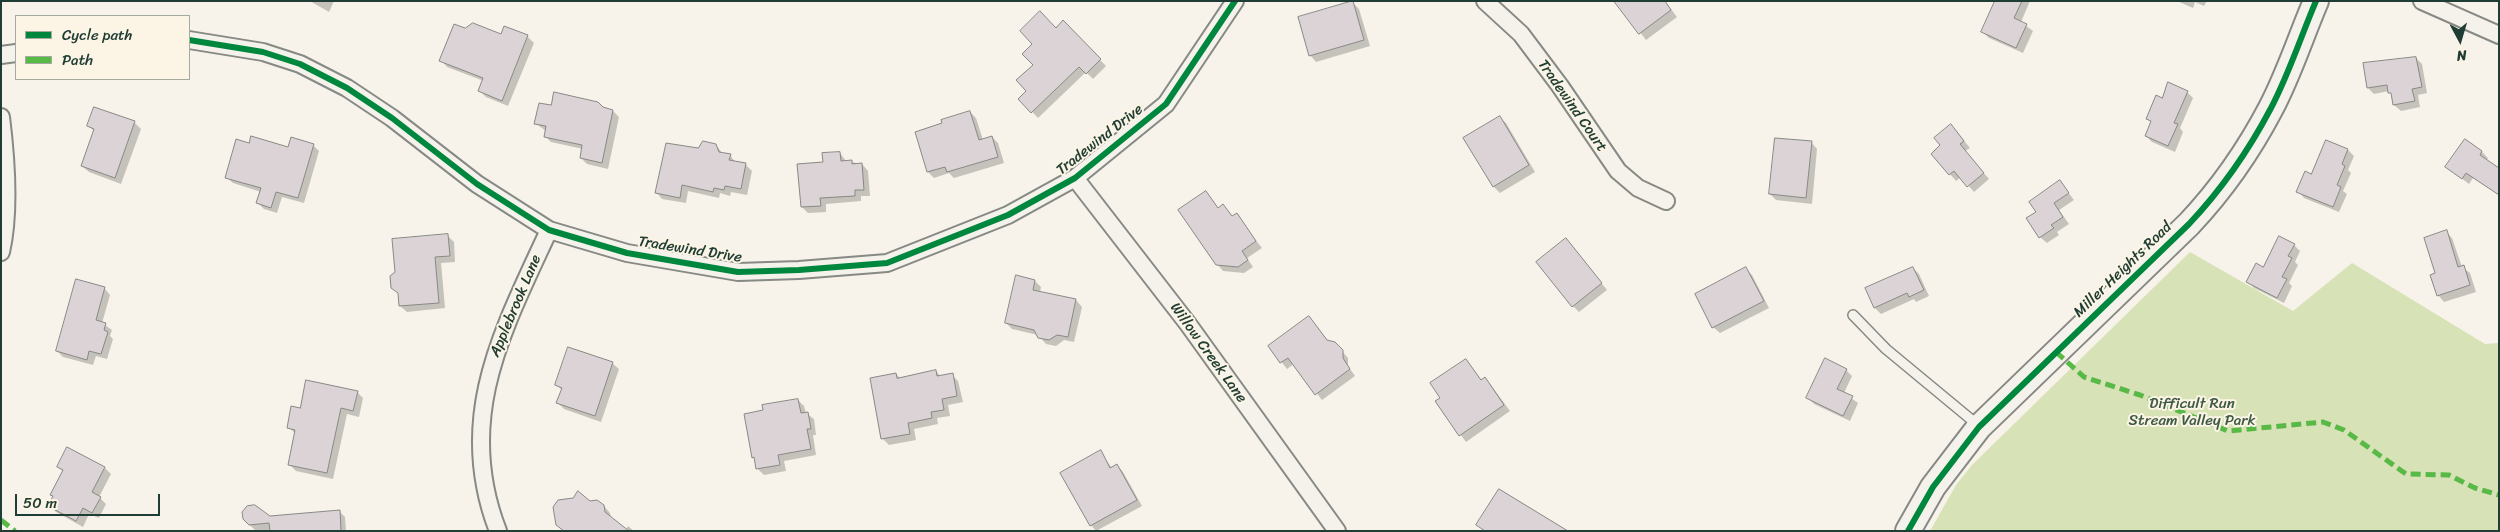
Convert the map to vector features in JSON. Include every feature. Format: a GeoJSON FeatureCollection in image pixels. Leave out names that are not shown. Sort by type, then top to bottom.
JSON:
{"type":"FeatureCollection","features":[{"type":"Feature","properties":{"kind":"street","name":"Tradewind Drive"},"geometry":{"type":"LineString","coordinates":[[190,40],[264,52],[300,64],[346,88],[392,118],[477,184],[550,230],[627,253],[738,272],[799,270],[887,263],[1008,215],[1076,178],[1166,104],[1235,1]]}},
{"type":"Feature","properties":{"kind":"street","name":"Tradewind Court"},"geometry":{"type":"LineString","coordinates":[[1485,1],[1522,34],[1618,171],[1638,188],[1666,201]]}},
{"type":"Feature","properties":{"kind":"street","name":"Miller Heights Road"},"geometry":{"type":"LineString","coordinates":[[1908,531],[1933,487],[1979,427],[2189,224],[2221,187],[2251,146],[2272,106],[2316,1]]}},
{"type":"Feature","properties":{"kind":"street"},"geometry":{"type":"LineString","coordinates":[[2422,1],[2499,34]]}},
{"type":"Feature","properties":{"kind":"street"},"geometry":{"type":"LineString","coordinates":[[1,55],[15,54]]}},
{"type":"Feature","properties":{"kind":"street"},"geometry":{"type":"LineString","coordinates":[[1,117],[5,178],[5,237],[1,252]]}},
{"type":"Feature","properties":{"kind":"street","name":"Willow Creek Lane"},"geometry":{"type":"LineString","coordinates":[[1076,178],[1188,324],[1337,531]]}},
{"type":"Feature","properties":{"kind":"street","name":"Applebrook Lane"},"geometry":{"type":"LineString","coordinates":[[498,531],[490,508],[485,478],[482,449],[484,396],[492,362],[508,320],[550,230]]}},
{"type":"Feature","properties":{"kind":"lane"},"geometry":{"type":"LineString","coordinates":[[1854,315],[1886,348],[1979,427]]}},
{"type":"Feature","properties":{"kind":"green space","name":"Difficult Run Stream Valley Park"},"geometry":{"type":"Polygon","coordinates":[[[2190,252],[2293,311],[2352,263],[2485,344],[2499,343],[2499,531],[1930,531],[1956,485],[1972,465],[2190,252]]]}},
{"type":"Feature","properties":{"kind":"building"},"geometry":{"type":"Polygon","coordinates":[[[1353,1],[1364,40],[1309,56],[1298,17],[1353,1]]]}},
{"type":"Feature","properties":{"kind":"building"},"geometry":{"type":"Polygon","coordinates":[[[1614,1],[1665,1],[1671,10],[1639,34],[1614,1]]]}},
{"type":"Feature","properties":{"kind":"building"},"geometry":{"type":"Polygon","coordinates":[[[1995,1],[2022,1],[2014,18],[2027,24],[2016,48],[1981,32],[1995,1]]]}},
{"type":"Feature","properties":{"kind":"building"},"geometry":{"type":"Polygon","coordinates":[[[1040,11],[1056,28],[1063,20],[1101,59],[1086,74],[1079,67],[1031,113],[1018,99],[1026,91],[1016,80],[1033,65],[1022,54],[1032,44],[1020,31],[1040,11]]]}},
{"type":"Feature","properties":{"kind":"building"},"geometry":{"type":"Polygon","coordinates":[[[473,23],[501,34],[504,26],[528,35],[502,101],[478,91],[483,78],[439,61],[454,24],[465,28],[473,23]]]}},
{"type":"Feature","properties":{"kind":"building"},"geometry":{"type":"Polygon","coordinates":[[[2416,57],[2422,87],[2412,89],[2415,101],[2393,105],[2391,93],[2388,93],[2387,85],[2367,88],[2363,63],[2416,57]]]}},
{"type":"Feature","properties":{"kind":"building"},"geometry":{"type":"Polygon","coordinates":[[[2168,82],[2188,91],[2174,123],[2178,124],[2168,146],[2145,136],[2151,121],[2146,119],[2156,95],[2162,98],[2168,82]]]}},
{"type":"Feature","properties":{"kind":"building"},"geometry":{"type":"Polygon","coordinates":[[[554,92],[598,102],[603,107],[613,110],[602,163],[580,158],[582,145],[544,137],[546,126],[534,124],[539,103],[551,105],[554,92]]]}},
{"type":"Feature","properties":{"kind":"building"},"geometry":{"type":"Polygon","coordinates":[[[94,107],[135,121],[115,178],[81,166],[94,129],[87,126],[94,107]]]}},
{"type":"Feature","properties":{"kind":"building"},"geometry":{"type":"Polygon","coordinates":[[[970,111],[979,140],[992,136],[998,157],[947,172],[945,167],[927,172],[915,132],[942,123],[941,120],[970,111]]]}},
{"type":"Feature","properties":{"kind":"building"},"geometry":{"type":"Polygon","coordinates":[[[1500,116],[1529,165],[1493,187],[1463,138],[1500,116]]]}},
{"type":"Feature","properties":{"kind":"building"},"geometry":{"type":"Polygon","coordinates":[[[1951,124],[1964,141],[1960,144],[1984,173],[1967,187],[1954,171],[1949,175],[1931,154],[1940,145],[1934,138],[1951,124]]]}},
{"type":"Feature","properties":{"kind":"building"},"geometry":{"type":"Polygon","coordinates":[[[251,136],[288,147],[291,137],[314,144],[298,198],[276,192],[271,208],[256,203],[261,188],[225,178],[236,139],[249,143],[251,136]]]}},
{"type":"Feature","properties":{"kind":"building"},"geometry":{"type":"Polygon","coordinates":[[[1775,138],[1812,141],[1806,198],[1769,194],[1775,138]]]}},
{"type":"Feature","properties":{"kind":"building"},"geometry":{"type":"Polygon","coordinates":[[[2465,139],[2482,151],[2480,155],[2499,168],[2499,195],[2466,173],[2462,179],[2445,167],[2465,139]]]}},
{"type":"Feature","properties":{"kind":"building"},"geometry":{"type":"Polygon","coordinates":[[[2326,140],[2348,149],[2342,164],[2345,166],[2337,185],[2341,187],[2333,207],[2296,192],[2305,171],[2311,174],[2326,140]]]}},
{"type":"Feature","properties":{"kind":"building"},"geometry":{"type":"Polygon","coordinates":[[[703,141],[716,144],[719,152],[731,154],[729,160],[746,163],[741,189],[725,186],[724,190],[714,188],[713,192],[682,185],[680,198],[655,193],[666,143],[698,148],[703,141]]]}},
{"type":"Feature","properties":{"kind":"building"},"geometry":{"type":"Polygon","coordinates":[[[840,152],[841,161],[852,160],[852,164],[862,163],[864,190],[855,190],[855,196],[820,198],[821,206],[801,207],[797,164],[823,162],[822,153],[840,152]]]}},
{"type":"Feature","properties":{"kind":"building"},"geometry":{"type":"Polygon","coordinates":[[[2060,180],[2069,193],[2054,203],[2063,217],[2051,225],[2054,228],[2039,238],[2026,218],[2036,212],[2029,202],[2060,180]]]}},
{"type":"Feature","properties":{"kind":"building"},"geometry":{"type":"Polygon","coordinates":[[[1206,191],[1218,208],[1223,204],[1232,216],[1237,213],[1256,241],[1242,251],[1248,260],[1238,267],[1216,265],[1178,210],[1206,191]]]}},
{"type":"Feature","properties":{"kind":"building"},"geometry":{"type":"Polygon","coordinates":[[[2447,230],[2458,267],[2464,265],[2470,285],[2437,296],[2430,275],[2435,273],[2424,238],[2447,230]]]}},
{"type":"Feature","properties":{"kind":"building"},"geometry":{"type":"Polygon","coordinates":[[[448,234],[450,256],[435,257],[439,303],[399,306],[398,293],[391,288],[390,276],[395,272],[392,239],[448,234]]]}},
{"type":"Feature","properties":{"kind":"building"},"geometry":{"type":"Polygon","coordinates":[[[2279,236],[2295,244],[2288,256],[2292,258],[2282,277],[2287,279],[2277,298],[2246,282],[2256,263],[2263,267],[2279,236]]]}},
{"type":"Feature","properties":{"kind":"building"},"geometry":{"type":"Polygon","coordinates":[[[1566,238],[1602,283],[1572,307],[1536,262],[1566,238]]]}},
{"type":"Feature","properties":{"kind":"building"},"geometry":{"type":"Polygon","coordinates":[[[1746,267],[1764,301],[1712,328],[1695,294],[1746,267]]]}},
{"type":"Feature","properties":{"kind":"building"},"geometry":{"type":"Polygon","coordinates":[[[1913,267],[1924,290],[1909,297],[1907,293],[1874,308],[1865,288],[1913,267]]]}},
{"type":"Feature","properties":{"kind":"building"},"geometry":{"type":"Polygon","coordinates":[[[1016,275],[1035,280],[1033,290],[1076,299],[1068,337],[1057,335],[1049,340],[1038,338],[1034,330],[1005,323],[1016,275]]]}},
{"type":"Feature","properties":{"kind":"building"},"geometry":{"type":"Polygon","coordinates":[[[76,279],[105,287],[96,320],[106,323],[104,330],[108,332],[101,354],[89,351],[87,360],[56,351],[76,279]]]}},
{"type":"Feature","properties":{"kind":"building"},"geometry":{"type":"Polygon","coordinates":[[[1309,316],[1327,340],[1335,342],[1343,350],[1343,358],[1350,369],[1315,395],[1288,358],[1280,363],[1268,346],[1309,316]]]}},
{"type":"Feature","properties":{"kind":"building"},"geometry":{"type":"Polygon","coordinates":[[[568,347],[613,362],[595,416],[556,403],[562,388],[555,385],[568,347]]]}},
{"type":"Feature","properties":{"kind":"building"},"geometry":{"type":"Polygon","coordinates":[[[1825,358],[1847,369],[1837,389],[1853,396],[1843,416],[1806,398],[1825,358]]]}},
{"type":"Feature","properties":{"kind":"building"},"geometry":{"type":"Polygon","coordinates":[[[1466,359],[1481,380],[1485,377],[1504,405],[1459,436],[1435,401],[1440,398],[1430,383],[1466,359]]]}},
{"type":"Feature","properties":{"kind":"building"},"geometry":{"type":"Polygon","coordinates":[[[936,370],[937,376],[953,373],[957,396],[942,399],[944,410],[931,412],[932,418],[908,423],[910,434],[881,439],[870,378],[896,373],[897,378],[936,370]]]}},
{"type":"Feature","properties":{"kind":"building"},"geometry":{"type":"Polygon","coordinates":[[[306,380],[358,391],[353,411],[341,408],[327,473],[288,465],[295,430],[287,428],[291,406],[300,408],[306,380]]]}},
{"type":"Feature","properties":{"kind":"building"},"geometry":{"type":"Polygon","coordinates":[[[798,399],[801,413],[808,412],[811,429],[807,429],[811,449],[778,455],[780,465],[756,469],[754,457],[752,458],[744,414],[763,410],[762,405],[798,399]]]}},
{"type":"Feature","properties":{"kind":"building"},"geometry":{"type":"Polygon","coordinates":[[[67,447],[105,467],[92,492],[101,497],[92,513],[83,508],[76,521],[48,506],[53,496],[50,495],[63,470],[57,467],[67,447]]]}},
{"type":"Feature","properties":{"kind":"building"},"geometry":{"type":"Polygon","coordinates":[[[1101,450],[1110,468],[1117,464],[1137,500],[1090,526],[1060,473],[1101,450]]]}},
{"type":"Feature","properties":{"kind":"building"},"geometry":{"type":"Polygon","coordinates":[[[1499,489],[1568,531],[1485,531],[1476,525],[1499,489]]]}},
{"type":"Feature","properties":{"kind":"building"},"geometry":{"type":"Polygon","coordinates":[[[578,491],[590,501],[597,500],[604,505],[605,512],[629,531],[564,531],[556,525],[553,507],[558,500],[573,498],[578,491]]]}},
{"type":"Feature","properties":{"kind":"building"},"geometry":{"type":"Polygon","coordinates":[[[255,505],[270,516],[340,510],[341,531],[270,531],[269,523],[249,525],[243,519],[242,512],[247,506],[255,505]]]}},
{"type":"Feature","properties":{"kind":"marked path"},"geometry":{"type":"LineString","coordinates":[[2056,352],[2084,377],[2140,395],[2228,431],[2323,422],[2344,430],[2406,474],[2449,475],[2475,488],[2499,495]]}},
{"type":"Feature","properties":{"kind":"marked path"},"geometry":{"type":"LineString","coordinates":[[1,520],[15,531]]}},
{"type":"Feature","properties":{"kind":"cycle path"},"geometry":{"type":"LineString","coordinates":[[190,40],[263,52],[300,64],[347,88],[392,118],[477,184],[549,230],[627,253],[738,272],[799,270],[887,263],[1008,215],[1075,178],[1166,104],[1235,1]]}},
{"type":"Feature","properties":{"kind":"cycle path"},"geometry":{"type":"LineString","coordinates":[[1908,531],[1933,487],[1979,427],[2189,224],[2224,183],[2254,139],[2271,108],[2316,1]]}}]}
